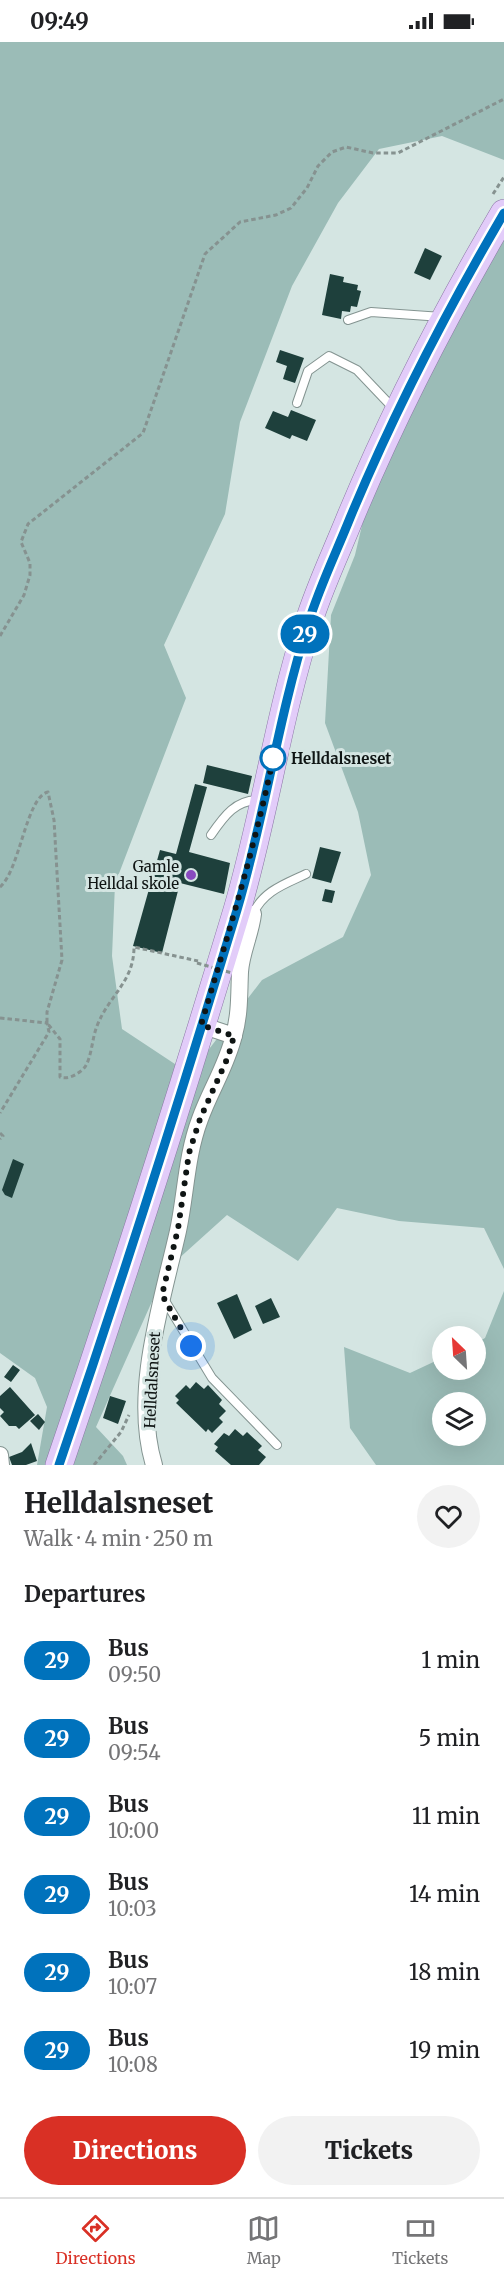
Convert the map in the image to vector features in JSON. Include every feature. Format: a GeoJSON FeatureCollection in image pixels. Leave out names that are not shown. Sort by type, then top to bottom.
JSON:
{"type":"FeatureCollection","features":[{"type":"Feature","properties":{"kind":"main road"},"geometry":{"type":"LineString","coordinates":[[59,1465],[117,1296],[238,907],[265,800],[279,732],[309,621],[396,412],[445,317],[504,213]]}},
{"type":"Feature","properties":{"kind":"street","name":"Helldalsneset"},"geometry":{"type":"LineString","coordinates":[[154,1465],[148,1436],[150,1360],[162,1295],[178,1229],[189,1153],[200,1119],[228,1057],[234,1036],[241,1000],[240,970],[254,914]]}},
{"type":"Feature","properties":{"kind":"street"},"geometry":{"type":"LineString","coordinates":[[201,1025],[234,1036]]}},
{"type":"Feature","properties":{"kind":"street"},"geometry":{"type":"LineString","coordinates":[[0,1455],[2,1465]]}},
{"type":"Feature","properties":{"kind":"lane"},"geometry":{"type":"LineString","coordinates":[[348,320],[371,312],[445,317]]}},
{"type":"Feature","properties":{"kind":"lane"},"geometry":{"type":"LineString","coordinates":[[297,404],[308,371],[329,357],[357,370],[396,412]]}},
{"type":"Feature","properties":{"kind":"lane"},"geometry":{"type":"LineString","coordinates":[[211,836],[225,814],[246,800],[265,800]]}},
{"type":"Feature","properties":{"kind":"lane"},"geometry":{"type":"LineString","coordinates":[[254,914],[258,904],[267,894],[306,874]]}},
{"type":"Feature","properties":{"kind":"lane","name":"Helldalsneset"},"geometry":{"type":"LineString","coordinates":[[162,1295],[212,1378],[277,1445]]}},
{"type":"Feature","properties":{"kind":"path"},"geometry":{"type":"LineString","coordinates":[[0,636],[24,596],[30,575],[30,563],[21,542],[22,534],[34,519],[143,433],[206,254],[217,241],[240,222],[276,214],[291,208],[308,188],[318,166],[332,152],[346,147],[373,153],[398,153],[504,99]]}},
{"type":"Feature","properties":{"kind":"path"},"geometry":{"type":"LineString","coordinates":[[0,887],[11,871],[24,831],[40,797],[48,792],[54,819],[62,960],[47,1012],[49,1032],[43,1046],[6,1099],[0,1113]]}},
{"type":"Feature","properties":{"kind":"path"},"geometry":{"type":"LineString","coordinates":[[0,1018],[47,1023],[60,1039],[60,1077],[65,1079],[75,1075],[85,1066],[96,1027],[108,1004],[132,970],[134,946],[232,974]]}},
{"type":"Feature","properties":{"kind":"path"},"geometry":{"type":"LineString","coordinates":[[0,1133],[3,1136],[0,1139]]}},
{"type":"Feature","properties":{"kind":"path"},"geometry":{"type":"LineString","coordinates":[[94,1465],[121,1432],[131,1407]]}},
{"type":"Feature","properties":{"kind":"shaded area"},"geometry":{"type":"Polygon","coordinates":[[[0,42],[504,42],[504,160],[442,136],[379,149],[338,203],[292,286],[240,422],[225,514],[164,645],[186,698],[115,884],[112,956],[122,1029],[190,1074],[262,980],[343,937],[371,875],[358,812],[325,723],[331,615],[355,555],[377,462],[504,217],[504,1269],[484,1228],[399,1221],[337,1208],[298,1261],[227,1215],[166,1270],[96,1427],[123,1456],[127,1465],[37,1465],[47,1407],[35,1378],[0,1353],[0,42]]]}},
{"type":"Feature","properties":{"kind":"shaded area"},"geometry":{"type":"Polygon","coordinates":[[[504,1291],[504,1465],[376,1465],[350,1428],[344,1347],[410,1373],[432,1363],[432,1380],[486,1380],[486,1336],[504,1291]]]}},
{"type":"Feature","properties":{"kind":"building"},"geometry":{"type":"Polygon","coordinates":[[[425,248],[442,256],[430,280],[414,273],[425,248]]]}},
{"type":"Feature","properties":{"kind":"building"},"geometry":{"type":"Polygon","coordinates":[[[330,274],[344,277],[343,282],[358,285],[357,290],[361,291],[357,307],[351,306],[350,312],[342,311],[341,319],[322,315],[330,274]]]}},
{"type":"Feature","properties":{"kind":"building"},"geometry":{"type":"Polygon","coordinates":[[[280,350],[304,358],[295,383],[283,379],[287,366],[276,362],[280,350]]]}},
{"type":"Feature","properties":{"kind":"building"},"geometry":{"type":"Polygon","coordinates":[[[291,410],[316,420],[307,441],[292,435],[290,439],[265,428],[273,411],[288,417],[291,410]]]}},
{"type":"Feature","properties":{"kind":"building"},"geometry":{"type":"Polygon","coordinates":[[[207,765],[252,776],[248,794],[203,783],[207,765]]]}},
{"type":"Feature","properties":{"kind":"building","name":"Gamle Helldal skole"},"geometry":{"type":"Polygon","coordinates":[[[195,784],[207,787],[189,852],[230,863],[224,894],[180,883],[162,953],[133,946],[160,850],[176,854],[195,784]]]}},
{"type":"Feature","properties":{"kind":"building"},"geometry":{"type":"Polygon","coordinates":[[[320,847],[341,852],[331,883],[312,878],[320,847]]]}},
{"type":"Feature","properties":{"kind":"building"},"geometry":{"type":"Polygon","coordinates":[[[325,889],[335,891],[332,903],[322,901],[325,889]]]}},
{"type":"Feature","properties":{"kind":"building"},"geometry":{"type":"Polygon","coordinates":[[[13,1159],[24,1164],[12,1198],[5,1195],[2,1190],[13,1159]]]}},
{"type":"Feature","properties":{"kind":"building"},"geometry":{"type":"Polygon","coordinates":[[[237,1294],[252,1330],[234,1339],[217,1303],[237,1294]]]}},
{"type":"Feature","properties":{"kind":"building"},"geometry":{"type":"Polygon","coordinates":[[[271,1298],[280,1317],[263,1324],[255,1306],[271,1298]]]}},
{"type":"Feature","properties":{"kind":"building"},"geometry":{"type":"Polygon","coordinates":[[[13,1365],[20,1370],[11,1382],[4,1377],[13,1365]]]}},
{"type":"Feature","properties":{"kind":"building"},"geometry":{"type":"Polygon","coordinates":[[[196,1382],[204,1389],[208,1385],[222,1400],[219,1404],[226,1411],[219,1418],[223,1422],[212,1433],[208,1429],[206,1432],[176,1403],[179,1400],[175,1396],[186,1385],[190,1389],[196,1382]]]}},
{"type":"Feature","properties":{"kind":"building"},"geometry":{"type":"Polygon","coordinates":[[[10,1387],[35,1415],[19,1429],[16,1426],[9,1426],[0,1416],[4,1412],[0,1408],[0,1396],[10,1387]]]}},
{"type":"Feature","properties":{"kind":"building"},"geometry":{"type":"Polygon","coordinates":[[[110,1396],[126,1401],[118,1424],[103,1418],[110,1396]]]}},
{"type":"Feature","properties":{"kind":"building"},"geometry":{"type":"Polygon","coordinates":[[[38,1414],[45,1422],[39,1430],[30,1421],[38,1414]]]}},
{"type":"Feature","properties":{"kind":"building"},"geometry":{"type":"Polygon","coordinates":[[[235,1429],[243,1436],[247,1432],[262,1446],[258,1450],[266,1457],[259,1465],[231,1465],[215,1451],[218,1447],[214,1444],[224,1433],[229,1436],[235,1429]]]}},
{"type":"Feature","properties":{"kind":"building"},"geometry":{"type":"Polygon","coordinates":[[[31,1443],[37,1461],[26,1465],[12,1465],[9,1457],[22,1452],[31,1443]]]}},
{"type":"Feature","properties":{"kind":"bus line","name":"29"},"geometry":{"type":"LineString","coordinates":[[59,1465],[117,1296],[238,907],[259,827],[293,674],[309,621],[385,434],[460,287],[504,213]]}},
{"type":"Feature","properties":{"kind":"place","name":"Helldalsneset"},"geometry":{"type":"Point","coordinates":[273,758]}},
{"type":"Feature","properties":{"kind":"place","name":"Gamle Helldal skole"},"geometry":{"type":"Point","coordinates":[191,875]}},
{"type":"Feature","properties":{"kind":"route"},"geometry":{"type":"LineString","coordinates":[[191,1346],[162,1295],[178,1229],[189,1153],[200,1119],[228,1057],[234,1036],[201,1025],[238,907],[259,827],[274,754],[273,758]]}}]}
